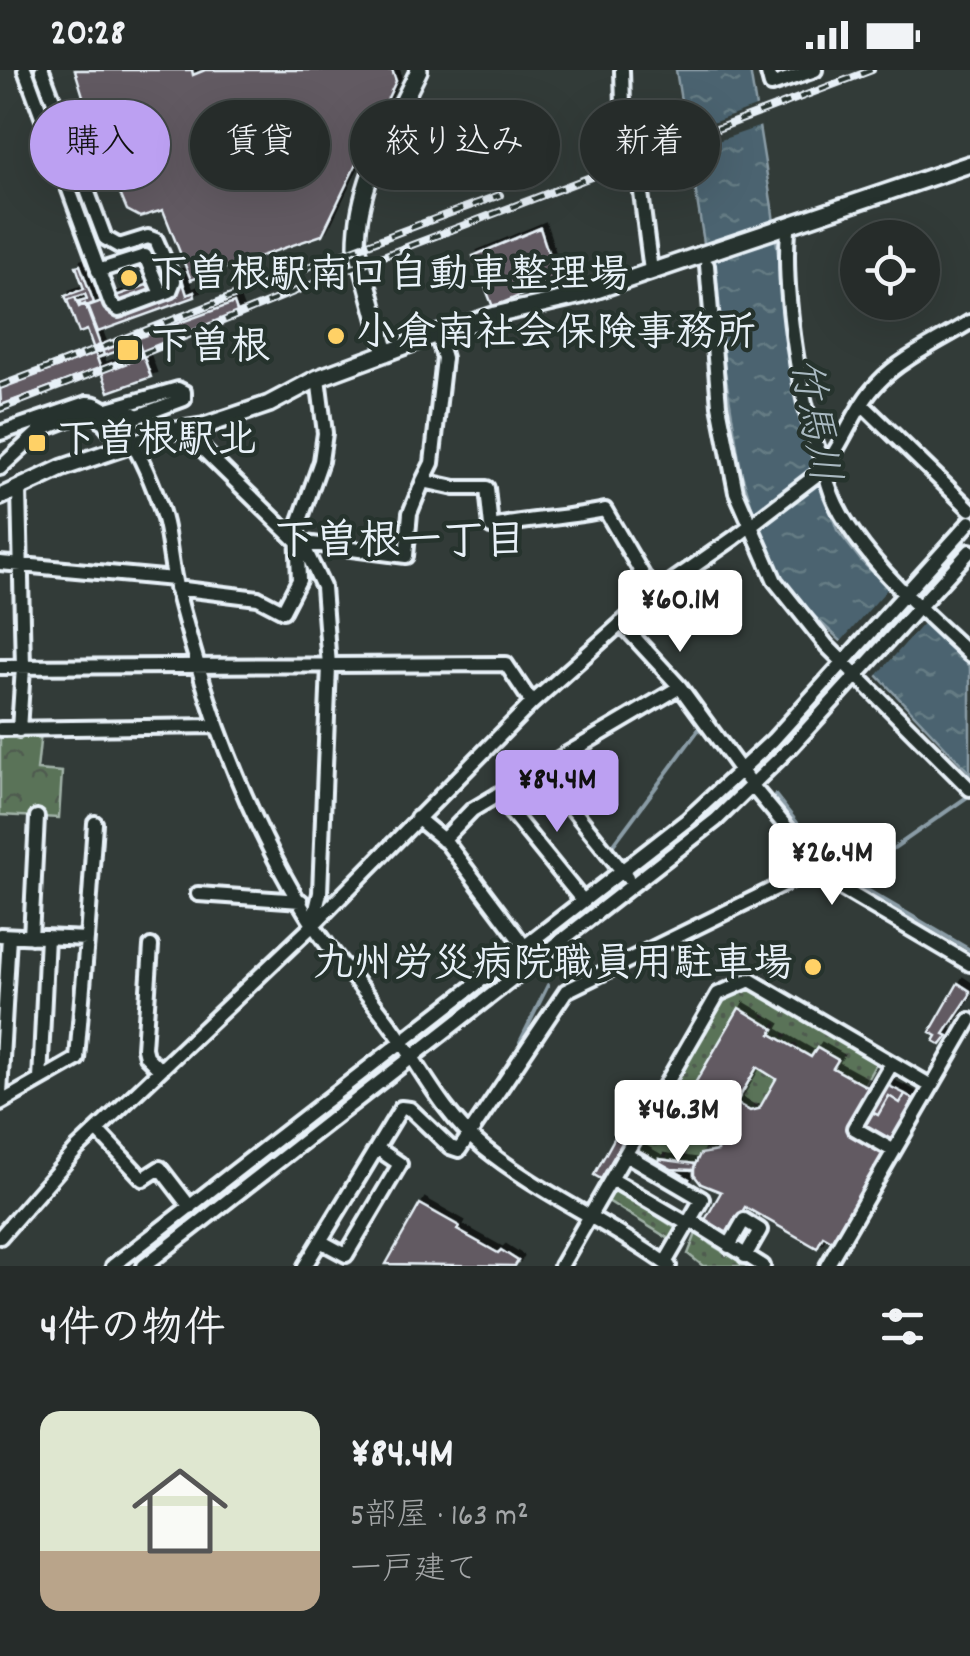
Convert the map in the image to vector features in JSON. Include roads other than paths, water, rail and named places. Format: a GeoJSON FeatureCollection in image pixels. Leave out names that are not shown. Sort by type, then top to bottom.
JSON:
{"type":"FeatureCollection","features":[{"type":"Feature","properties":{"kind":"main road"},"geometry":{"type":"LineString","coordinates":[[386,353],[357,246],[357,229],[370,174],[419,70]]}},
{"type":"Feature","properties":{"kind":"main road"},"geometry":{"type":"LineString","coordinates":[[0,497],[62,468],[270,404],[318,378],[437,334],[582,295],[970,164]]}},
{"type":"Feature","properties":{"kind":"street"},"geometry":{"type":"LineString","coordinates":[[25,70],[114,308],[126,308],[172,288],[174,281],[156,240],[148,237],[120,246],[105,238],[42,70]]}},
{"type":"Feature","properties":{"kind":"street"},"geometry":{"type":"LineString","coordinates":[[622,70],[623,100]]}},
{"type":"Feature","properties":{"kind":"street"},"geometry":{"type":"LineString","coordinates":[[768,70],[771,85],[815,70]]}},
{"type":"Feature","properties":{"kind":"street"},"geometry":{"type":"LineString","coordinates":[[641,190],[651,271]]}},
{"type":"Feature","properties":{"kind":"street"},"geometry":{"type":"LineString","coordinates":[[792,227],[792,312],[808,418],[828,484],[852,531],[879,568],[970,656]]}},
{"type":"Feature","properties":{"kind":"street"},"geometry":{"type":"LineString","coordinates":[[98,271],[145,256],[161,294]]}},
{"type":"Feature","properties":{"kind":"street"},"geometry":{"type":"LineString","coordinates":[[707,265],[719,405],[736,492],[775,582],[970,789]]}},
{"type":"Feature","properties":{"kind":"street"},"geometry":{"type":"LineString","coordinates":[[1,1233],[97,1130],[313,925],[532,703],[654,594],[822,469],[880,380],[970,322]]}},
{"type":"Feature","properties":{"kind":"street"},"geometry":{"type":"LineString","coordinates":[[297,542],[406,556],[410,513],[432,464],[444,358],[437,334]]}},
{"type":"Feature","properties":{"kind":"street"},"geometry":{"type":"LineString","coordinates":[[0,562],[175,583],[258,598],[283,610],[299,580],[297,529],[321,462],[325,433],[318,378]]}},
{"type":"Feature","properties":{"kind":"street"},"geometry":{"type":"LineString","coordinates":[[0,433],[87,403],[98,403],[111,413],[142,462],[158,500],[175,583],[217,726],[254,814],[313,925],[470,1136],[524,1176],[667,1265],[702,1200],[627,1156]]}},
{"type":"Feature","properties":{"kind":"street"},"geometry":{"type":"LineString","coordinates":[[862,404],[970,508]]}},
{"type":"Feature","properties":{"kind":"street"},"geometry":{"type":"LineString","coordinates":[[111,413],[132,409]]}},
{"type":"Feature","properties":{"kind":"street"},"geometry":{"type":"LineString","coordinates":[[0,468],[41,430],[86,414],[99,417],[114,436],[130,445]]}},
{"type":"Feature","properties":{"kind":"street"},"geometry":{"type":"LineString","coordinates":[[183,430],[305,549],[323,587],[328,666],[320,893],[313,925]]}},
{"type":"Feature","properties":{"kind":"street"},"geometry":{"type":"LineString","coordinates":[[423,481],[455,488],[487,488],[491,527],[604,510],[654,594]]}},
{"type":"Feature","properties":{"kind":"street"},"geometry":{"type":"LineString","coordinates":[[19,489],[23,667],[19,730]]}},
{"type":"Feature","properties":{"kind":"street"},"geometry":{"type":"LineString","coordinates":[[114,1266],[623,871],[743,770],[970,522]]}},
{"type":"Feature","properties":{"kind":"street"},"geometry":{"type":"LineString","coordinates":[[144,1266],[633,886],[753,787],[970,550]]}},
{"type":"Feature","properties":{"kind":"street"},"geometry":{"type":"LineString","coordinates":[[621,623],[680,686],[753,787],[813,859],[817,874]]}},
{"type":"Feature","properties":{"kind":"street"},"geometry":{"type":"LineString","coordinates":[[0,667],[506,664],[532,703]]}},
{"type":"Feature","properties":{"kind":"street"},"geometry":{"type":"LineString","coordinates":[[443,840],[472,810],[680,686]]}},
{"type":"Feature","properties":{"kind":"street"},"geometry":{"type":"LineString","coordinates":[[0,730],[217,726]]}},
{"type":"Feature","properties":{"kind":"street"},"geometry":{"type":"LineString","coordinates":[[512,813],[554,786],[633,886]]}},
{"type":"Feature","properties":{"kind":"street"},"geometry":{"type":"LineString","coordinates":[[497,795],[583,902]]}},
{"type":"Feature","properties":{"kind":"street"},"geometry":{"type":"LineString","coordinates":[[31,936],[37,817]]}},
{"type":"Feature","properties":{"kind":"street"},"geometry":{"type":"LineString","coordinates":[[417,818],[443,840],[525,946]]}},
{"type":"Feature","properties":{"kind":"street"},"geometry":{"type":"LineString","coordinates":[[0,1103],[77,1059],[95,824]]}},
{"type":"Feature","properties":{"kind":"street"},"geometry":{"type":"LineString","coordinates":[[305,1266],[404,1107],[454,1150],[459,1150],[566,991],[806,873],[817,874],[970,964]]}},
{"type":"Feature","properties":{"kind":"street"},"geometry":{"type":"LineString","coordinates":[[198,894],[301,901]]}},
{"type":"Feature","properties":{"kind":"street"},"geometry":{"type":"LineString","coordinates":[[0,1094],[4,935],[87,939]]}},
{"type":"Feature","properties":{"kind":"street"},"geometry":{"type":"LineString","coordinates":[[40,1080],[46,938]]}},
{"type":"Feature","properties":{"kind":"street"},"geometry":{"type":"LineString","coordinates":[[151,946],[144,1048],[146,1056],[160,1070]]}},
{"type":"Feature","properties":{"kind":"street"},"geometry":{"type":"LineString","coordinates":[[560,1266],[718,994],[750,980],[932,1086]]}},
{"type":"Feature","properties":{"kind":"street"},"geometry":{"type":"LineString","coordinates":[[827,1266],[970,1020]]}},
{"type":"Feature","properties":{"kind":"street"},"geometry":{"type":"LineString","coordinates":[[892,1063],[854,1128],[894,1150]]}},
{"type":"Feature","properties":{"kind":"street"},"geometry":{"type":"LineString","coordinates":[[97,1130],[143,1179],[160,1168],[190,1207]]}},
{"type":"Feature","properties":{"kind":"street"},"geometry":{"type":"LineString","coordinates":[[320,1240],[346,1254],[400,1164],[378,1149]]}},
{"type":"Feature","properties":{"kind":"street"},"geometry":{"type":"LineString","coordinates":[[652,1202],[666,1178]]}},
{"type":"Feature","properties":{"kind":"street"},"geometry":{"type":"LineString","coordinates":[[613,1180],[763,1266]]}},
{"type":"Feature","properties":{"kind":"street"},"geometry":{"type":"LineString","coordinates":[[728,1246],[744,1220],[760,1230],[745,1256]]}},
{"type":"Feature","properties":{"kind":"water"},"geometry":{"type":"Polygon","coordinates":[[[676,70],[750,70],[795,390],[812,459],[837,530],[862,562],[970,667],[970,773],[873,671],[813,615],[781,575],[753,510],[741,471],[695,190],[720,190],[720,100],[681,100],[676,70]]]}},
{"type":"Feature","properties":{"kind":"waterway"},"geometry":{"type":"LineString","coordinates":[[613,845],[702,725]]}},
{"type":"Feature","properties":{"kind":"waterway"},"geometry":{"type":"LineString","coordinates":[[712,725],[733,745]]}},
{"type":"Feature","properties":{"kind":"waterway"},"geometry":{"type":"LineString","coordinates":[[775,795],[827,861],[855,883],[970,950]]}},
{"type":"Feature","properties":{"kind":"waterway"},"geometry":{"type":"LineString","coordinates":[[838,869],[894,848],[970,795]]}},
{"type":"Feature","properties":{"kind":"waterway"},"geometry":{"type":"LineString","coordinates":[[520,1042],[548,985]]}},
{"type":"Feature","properties":{"kind":"railway"},"geometry":{"type":"LineString","coordinates":[[0,409],[362,264],[872,70]]}},
{"type":"Feature","properties":{"kind":"railway"},"geometry":{"type":"LineString","coordinates":[[0,386],[500,195]]}},
{"type":"Feature","properties":{"kind":"place","name":"下曽根駅南口自動車整理場"},"geometry":{"type":"Point","coordinates":[129,278]}},
{"type":"Feature","properties":{"kind":"place","name":"小倉南社会保険事務所"},"geometry":{"type":"Point","coordinates":[336,336]}},
{"type":"Feature","properties":{"kind":"place","name":"下曽根"},"geometry":{"type":"Point","coordinates":[128,350]}},
{"type":"Feature","properties":{"kind":"place","name":"下曽根駅北"},"geometry":{"type":"Point","coordinates":[37,443]}},
{"type":"Feature","properties":{"kind":"place","name":"九州労災病院職員用駐車場"},"geometry":{"type":"Point","coordinates":[813,967]}},
{"type":"Feature","properties":{"kind":"district","name":"下曽根一丁目"},"geometry":{"type":"Point","coordinates":[400,545]}},
{"type":"Feature","properties":{"kind":"water label","name":"竹馬川"},"geometry":{"type":"Point","coordinates":[811,421]}}]}
